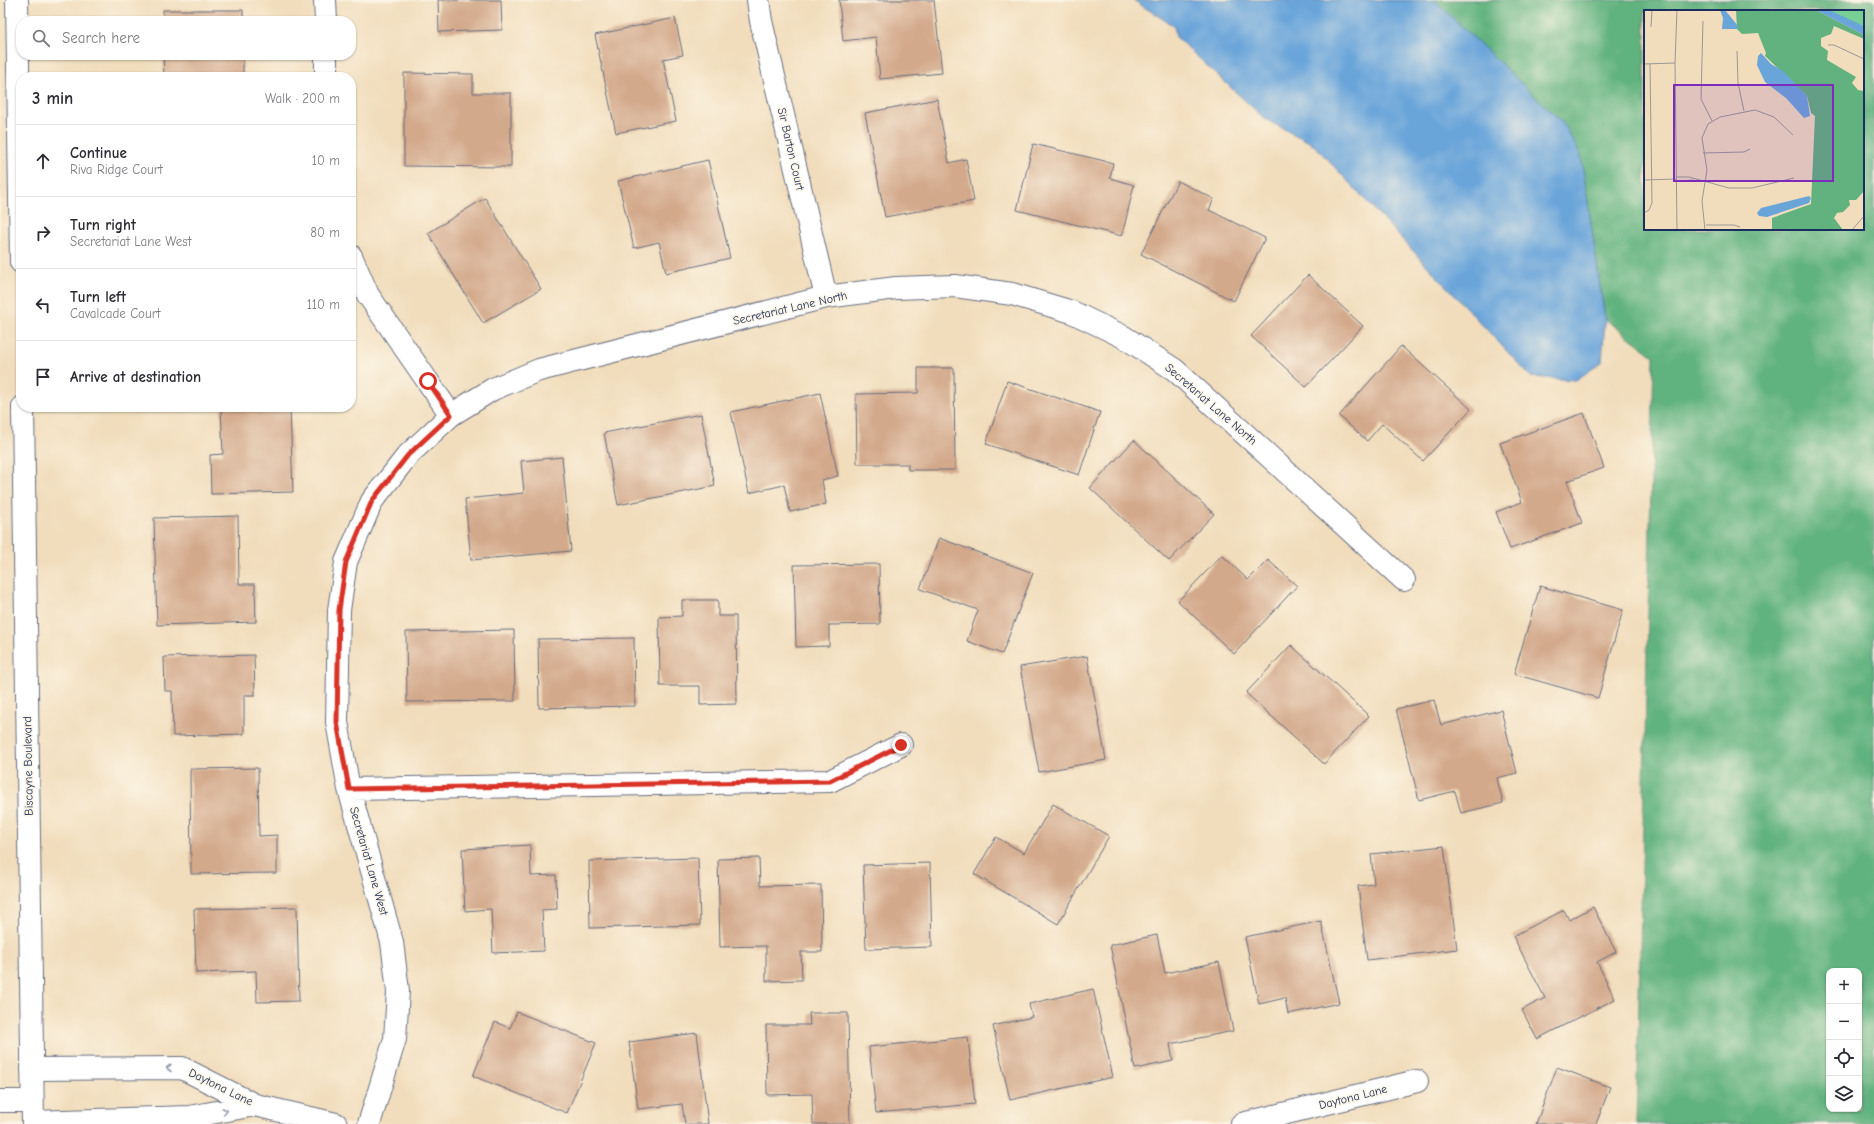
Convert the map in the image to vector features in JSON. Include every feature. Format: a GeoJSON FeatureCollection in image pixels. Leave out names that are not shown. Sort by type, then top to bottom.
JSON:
{"type":"FeatureCollection","features":[{"type":"Feature","properties":{"kind":"street"},"geometry":{"type":"LineString","coordinates":[[17,0],[17,16]]}},
{"type":"Feature","properties":{"kind":"street"},"geometry":{"type":"LineString","coordinates":[[325,0],[326,16]]}},
{"type":"Feature","properties":{"kind":"street","name":"Sir Barton Court"},"geometry":{"type":"LineString","coordinates":[[758,0],[761,21],[826,297]]}},
{"type":"Feature","properties":{"kind":"street"},"geometry":{"type":"LineString","coordinates":[[18,60],[18,72]]}},
{"type":"Feature","properties":{"kind":"street"},"geometry":{"type":"LineString","coordinates":[[326,60],[326,72]]}},
{"type":"Feature","properties":{"kind":"street"},"geometry":{"type":"LineString","coordinates":[[356,268],[368,296],[451,415]]}},
{"type":"Feature","properties":{"kind":"street","name":"Secretariat Lane North"},"geometry":{"type":"LineString","coordinates":[[451,415],[493,389],[539,370],[826,297],[896,288],[955,286],[1012,294],[1064,310],[1124,337],[1175,370],[1404,580]]}},
{"type":"Feature","properties":{"kind":"street","name":"Biscayne Boulevard"},"geometry":{"type":"LineString","coordinates":[[23,412],[32,1116]]}},
{"type":"Feature","properties":{"kind":"street","name":"Secretariat Lane West"},"geometry":{"type":"LineString","coordinates":[[368,1124],[395,1038],[398,991],[392,942],[349,789],[337,722],[339,610],[346,562],[372,501],[408,455],[451,415]]}},
{"type":"Feature","properties":{"kind":"street"},"geometry":{"type":"LineString","coordinates":[[349,789],[830,781],[901,745]]}},
{"type":"Feature","properties":{"kind":"street","name":"Daytona Lane"},"geometry":{"type":"LineString","coordinates":[[32,1069],[182,1068],[256,1105],[336,1124]]}},
{"type":"Feature","properties":{"kind":"street","name":"Daytona Lane"},"geometry":{"type":"LineString","coordinates":[[1242,1124],[1417,1081]]}},
{"type":"Feature","properties":{"kind":"street"},"geometry":{"type":"LineString","coordinates":[[0,1101],[32,1116],[189,1117],[256,1105]]}},
{"type":"Feature","properties":{"kind":"green space"},"geometry":{"type":"Polygon","coordinates":[[[1434,0],[1874,0],[1874,1124],[1636,1124],[1654,356],[1605,319],[1581,155],[1434,0]]]}},
{"type":"Feature","properties":{"kind":"water"},"geometry":{"type":"Polygon","coordinates":[[[1133,0],[1434,0],[1562,122],[1581,155],[1605,319],[1602,362],[1576,380],[1531,377],[1313,144],[1265,119],[1176,37],[1174,26],[1133,0]]]}},
{"type":"Feature","properties":{"kind":"building"},"geometry":{"type":"Polygon","coordinates":[[[438,0],[501,0],[502,30],[439,32],[438,0]]]}},
{"type":"Feature","properties":{"kind":"building"},"geometry":{"type":"Polygon","coordinates":[[[839,0],[934,0],[942,73],[880,79],[876,37],[843,41],[839,0]]]}},
{"type":"Feature","properties":{"kind":"building"},"geometry":{"type":"Polygon","coordinates":[[[163,10],[243,10],[243,16],[163,16],[163,10]]]}},
{"type":"Feature","properties":{"kind":"building"},"geometry":{"type":"Polygon","coordinates":[[[675,18],[683,55],[663,59],[676,121],[616,133],[595,35],[675,18]]]}},
{"type":"Feature","properties":{"kind":"building"},"geometry":{"type":"Polygon","coordinates":[[[163,60],[243,60],[243,72],[164,72],[163,60]]]}},
{"type":"Feature","properties":{"kind":"building"},"geometry":{"type":"Polygon","coordinates":[[[404,73],[473,74],[473,93],[511,93],[511,167],[404,166],[404,73]]]}},
{"type":"Feature","properties":{"kind":"building"},"geometry":{"type":"Polygon","coordinates":[[[937,99],[949,163],[966,159],[974,201],[885,217],[865,113],[937,99]]]}},
{"type":"Feature","properties":{"kind":"building"},"geometry":{"type":"Polygon","coordinates":[[[1033,144],[1113,163],[1110,178],[1134,185],[1122,236],[1017,210],[1033,144]]]}},
{"type":"Feature","properties":{"kind":"building"},"geometry":{"type":"Polygon","coordinates":[[[708,160],[730,258],[666,273],[659,242],[634,248],[618,181],[708,160]]]}},
{"type":"Feature","properties":{"kind":"building"},"geometry":{"type":"Polygon","coordinates":[[[1178,181],[1214,199],[1209,210],[1265,238],[1234,301],[1141,254],[1178,181]]]}},
{"type":"Feature","properties":{"kind":"building"},"geometry":{"type":"Polygon","coordinates":[[[485,198],[541,289],[483,323],[428,233],[485,198]]]}},
{"type":"Feature","properties":{"kind":"building"},"geometry":{"type":"Polygon","coordinates":[[[1308,275],[1363,326],[1306,387],[1251,336],[1308,275]]]}},
{"type":"Feature","properties":{"kind":"building"},"geometry":{"type":"Polygon","coordinates":[[[1401,346],[1471,409],[1423,461],[1382,424],[1367,441],[1339,416],[1401,346]]]}},
{"type":"Feature","properties":{"kind":"building"},"geometry":{"type":"Polygon","coordinates":[[[918,368],[954,368],[955,470],[908,470],[908,464],[857,464],[856,394],[918,393],[918,368]]]}},
{"type":"Feature","properties":{"kind":"building"},"geometry":{"type":"Polygon","coordinates":[[[1007,381],[1100,412],[1079,475],[986,444],[1007,381]]]}},
{"type":"Feature","properties":{"kind":"building"},"geometry":{"type":"Polygon","coordinates":[[[820,393],[838,476],[822,480],[826,504],[790,512],[784,485],[749,493],[731,412],[820,393]]]}},
{"type":"Feature","properties":{"kind":"building"},"geometry":{"type":"Polygon","coordinates":[[[221,412],[290,412],[293,492],[211,494],[210,455],[223,454],[221,412]]]}},
{"type":"Feature","properties":{"kind":"building"},"geometry":{"type":"Polygon","coordinates":[[[1584,413],[1604,468],[1567,481],[1582,523],[1510,549],[1496,512],[1522,502],[1500,443],[1584,413]]]}},
{"type":"Feature","properties":{"kind":"building"},"geometry":{"type":"Polygon","coordinates":[[[701,414],[715,486],[618,505],[604,433],[701,414]]]}},
{"type":"Feature","properties":{"kind":"building"},"geometry":{"type":"Polygon","coordinates":[[[1134,440],[1214,514],[1169,561],[1090,488],[1134,440]]]}},
{"type":"Feature","properties":{"kind":"building"},"geometry":{"type":"Polygon","coordinates":[[[562,457],[571,551],[471,560],[465,499],[524,493],[521,461],[562,457]]]}},
{"type":"Feature","properties":{"kind":"building"},"geometry":{"type":"Polygon","coordinates":[[[238,516],[239,584],[255,584],[256,622],[157,625],[154,518],[238,516]]]}},
{"type":"Feature","properties":{"kind":"building"},"geometry":{"type":"Polygon","coordinates":[[[939,538],[1033,573],[1002,654],[967,641],[978,610],[920,589],[939,538]]]}},
{"type":"Feature","properties":{"kind":"building"},"geometry":{"type":"Polygon","coordinates":[[[1222,555],[1248,580],[1268,560],[1297,586],[1234,654],[1178,601],[1222,555]]]}},
{"type":"Feature","properties":{"kind":"building"},"geometry":{"type":"Polygon","coordinates":[[[879,564],[880,624],[829,625],[829,646],[796,647],[794,565],[879,564]]]}},
{"type":"Feature","properties":{"kind":"building"},"geometry":{"type":"Polygon","coordinates":[[[1540,586],[1623,610],[1598,698],[1514,674],[1540,586]]]}},
{"type":"Feature","properties":{"kind":"building"},"geometry":{"type":"Polygon","coordinates":[[[682,600],[718,600],[718,616],[736,616],[737,704],[700,705],[700,686],[660,686],[659,617],[682,616],[682,600]]]}},
{"type":"Feature","properties":{"kind":"building"},"geometry":{"type":"Polygon","coordinates":[[[514,630],[515,701],[407,702],[406,632],[514,630]]]}},
{"type":"Feature","properties":{"kind":"building"},"geometry":{"type":"Polygon","coordinates":[[[634,638],[635,706],[539,708],[538,639],[634,638]]]}},
{"type":"Feature","properties":{"kind":"building"},"geometry":{"type":"Polygon","coordinates":[[[1291,645],[1369,716],[1324,764],[1246,693],[1291,645]]]}},
{"type":"Feature","properties":{"kind":"building"},"geometry":{"type":"Polygon","coordinates":[[[254,655],[255,695],[244,695],[244,734],[173,736],[172,691],[165,691],[164,657],[254,655]]]}},
{"type":"Feature","properties":{"kind":"building"},"geometry":{"type":"Polygon","coordinates":[[[1087,656],[1106,760],[1039,772],[1020,667],[1087,656]]]}},
{"type":"Feature","properties":{"kind":"building"},"geometry":{"type":"Polygon","coordinates":[[[1434,700],[1441,725],[1501,710],[1517,773],[1497,778],[1503,803],[1461,813],[1455,791],[1419,800],[1396,709],[1434,700]]]}},
{"type":"Feature","properties":{"kind":"building"},"geometry":{"type":"Polygon","coordinates":[[[258,768],[259,836],[277,835],[277,873],[191,874],[190,769],[258,768]]]}},
{"type":"Feature","properties":{"kind":"building"},"geometry":{"type":"Polygon","coordinates":[[[1053,804],[1109,836],[1058,924],[974,874],[996,837],[1024,853],[1053,804]]]}},
{"type":"Feature","properties":{"kind":"building"},"geometry":{"type":"Polygon","coordinates":[[[530,845],[531,876],[556,875],[557,909],[542,910],[544,951],[493,953],[491,909],[465,911],[462,849],[530,845]]]}},
{"type":"Feature","properties":{"kind":"building"},"geometry":{"type":"Polygon","coordinates":[[[1444,846],[1457,949],[1367,960],[1358,886],[1374,884],[1371,854],[1444,846]]]}},
{"type":"Feature","properties":{"kind":"building"},"geometry":{"type":"Polygon","coordinates":[[[698,858],[700,925],[590,928],[589,861],[698,858]]]}},
{"type":"Feature","properties":{"kind":"building"},"geometry":{"type":"Polygon","coordinates":[[[759,858],[760,886],[821,885],[822,952],[801,952],[802,980],[766,981],[766,946],[720,947],[718,859],[759,858]]]}},
{"type":"Feature","properties":{"kind":"building"},"geometry":{"type":"Polygon","coordinates":[[[930,863],[932,947],[866,949],[863,865],[930,863]]]}},
{"type":"Feature","properties":{"kind":"building"},"geometry":{"type":"Polygon","coordinates":[[[297,907],[299,1001],[257,1002],[256,971],[196,973],[194,909],[297,907]]]}},
{"type":"Feature","properties":{"kind":"building"},"geometry":{"type":"Polygon","coordinates":[[[1593,907],[1616,952],[1597,962],[1615,999],[1537,1039],[1522,1010],[1545,998],[1513,936],[1564,910],[1569,920],[1593,907]]]}},
{"type":"Feature","properties":{"kind":"building"},"geometry":{"type":"Polygon","coordinates":[[[1321,921],[1339,1003],[1288,1014],[1285,998],[1259,1004],[1245,937],[1321,921]]]}},
{"type":"Feature","properties":{"kind":"building"},"geometry":{"type":"Polygon","coordinates":[[[1157,935],[1165,973],[1219,962],[1233,1031],[1170,1044],[1173,1061],[1135,1069],[1110,945],[1157,935]]]}},
{"type":"Feature","properties":{"kind":"building"},"geometry":{"type":"Polygon","coordinates":[[[1093,989],[1113,1077],[1010,1100],[993,1026],[1032,1017],[1029,1004],[1093,989]]]}},
{"type":"Feature","properties":{"kind":"building"},"geometry":{"type":"Polygon","coordinates":[[[517,1012],[596,1043],[567,1113],[473,1076],[495,1022],[510,1028],[517,1012]]]}},
{"type":"Feature","properties":{"kind":"building"},"geometry":{"type":"Polygon","coordinates":[[[809,1013],[848,1013],[850,1124],[813,1124],[812,1094],[767,1095],[766,1025],[810,1025],[809,1013]]]}},
{"type":"Feature","properties":{"kind":"building"},"geometry":{"type":"Polygon","coordinates":[[[697,1033],[708,1124],[685,1124],[682,1104],[638,1109],[629,1042],[697,1033]]]}},
{"type":"Feature","properties":{"kind":"building"},"geometry":{"type":"Polygon","coordinates":[[[968,1037],[975,1104],[876,1113],[869,1047],[968,1037]]]}},
{"type":"Feature","properties":{"kind":"building"},"geometry":{"type":"Polygon","coordinates":[[[1557,1067],[1610,1087],[1596,1124],[1536,1124],[1557,1067]]]}},
{"type":"Feature","properties":{"kind":"route"},"geometry":{"type":"LineString","coordinates":[[428,381],[451,415],[408,455],[372,501],[346,562],[339,610],[337,722],[349,789],[830,781],[901,745]]}}]}
